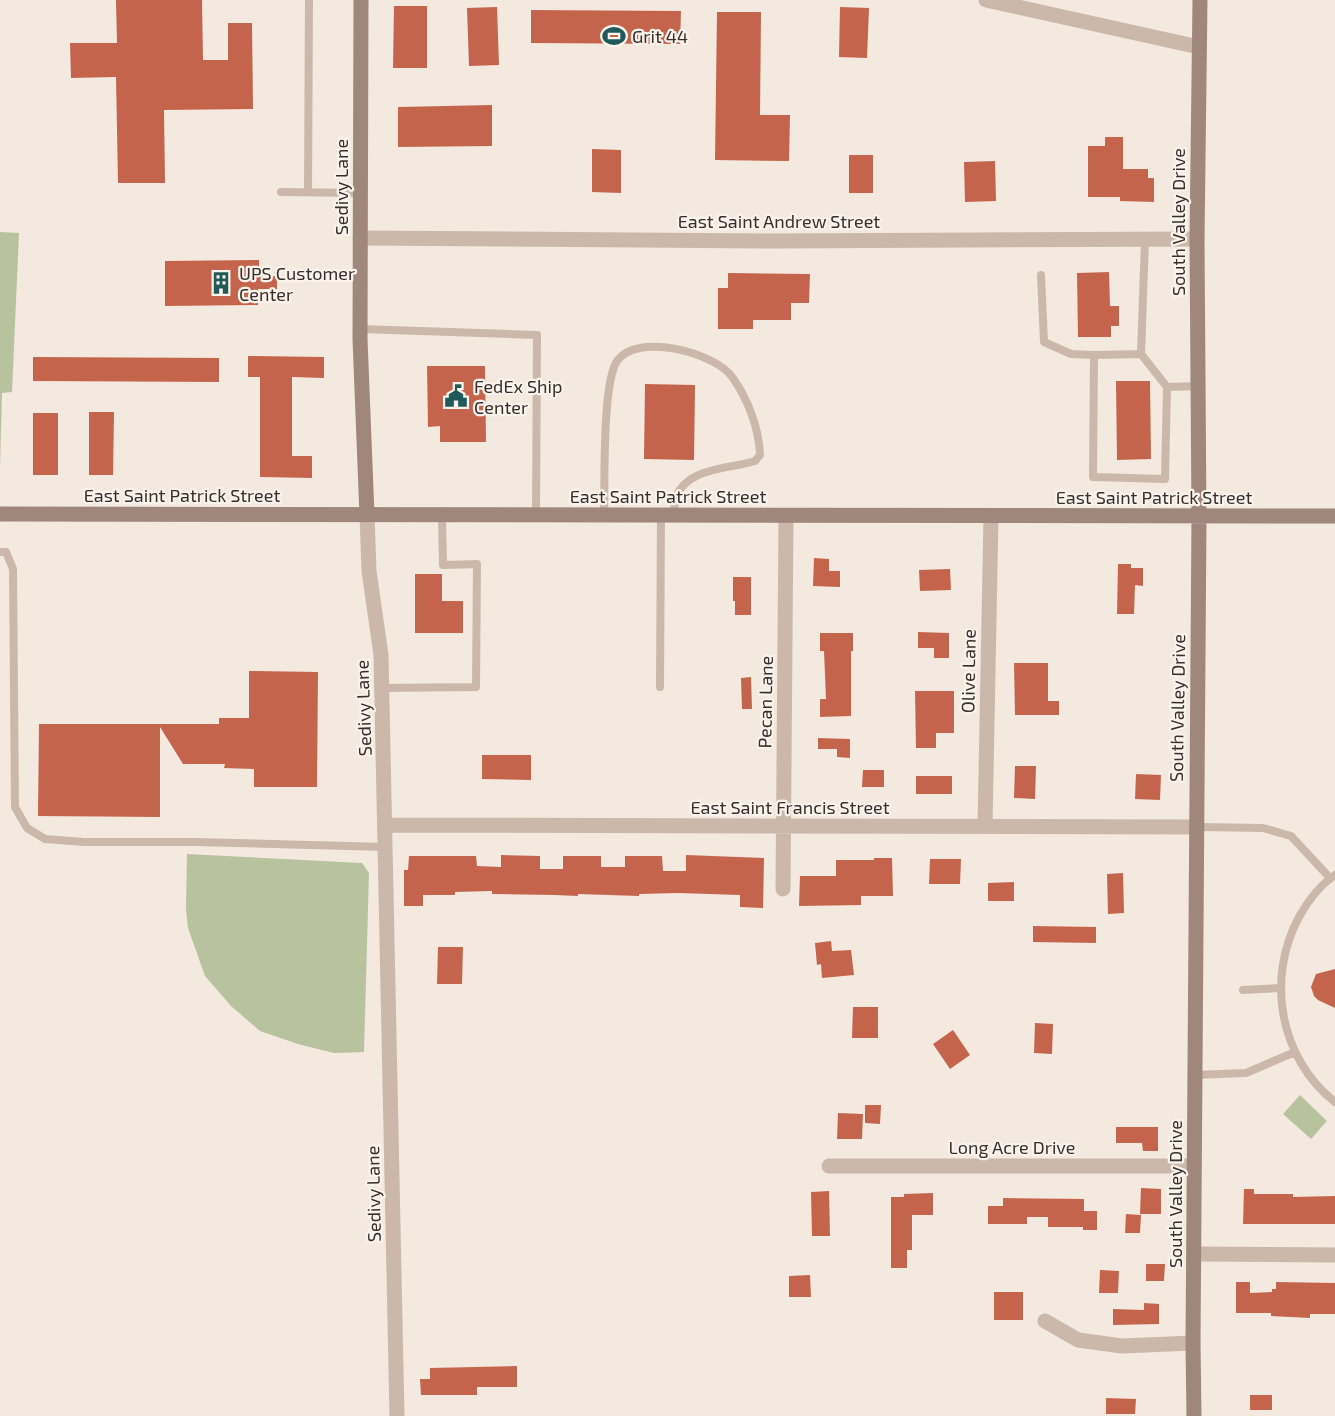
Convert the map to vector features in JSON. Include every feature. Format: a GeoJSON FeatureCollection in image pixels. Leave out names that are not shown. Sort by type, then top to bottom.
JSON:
{"type":"FeatureCollection","features":[{"type":"Feature","properties":{"kind":"street","name":"Sedivy Lane"},"geometry":{"type":"LineString","coordinates":[[361,0],[360,329],[369,571],[381,655],[397,1416]]}},
{"type":"Feature","properties":{"kind":"street"},"geometry":{"type":"LineString","coordinates":[[986,0],[1199,47]]}},
{"type":"Feature","properties":{"kind":"street","name":"South Valley Drive"},"geometry":{"type":"LineString","coordinates":[[1194,1416],[1199,517],[1197,239],[1200,0]]}},
{"type":"Feature","properties":{"kind":"street","name":"East Saint Andrew Street"},"geometry":{"type":"LineString","coordinates":[[360,238],[766,241],[1197,239]]}},
{"type":"Feature","properties":{"kind":"street","name":"East Saint Patrick Street"},"geometry":{"type":"LineString","coordinates":[[0,514],[1335,516]]}},
{"type":"Feature","properties":{"kind":"street","name":"Pecan Lane"},"geometry":{"type":"LineString","coordinates":[[783,889],[786,516]]}},
{"type":"Feature","properties":{"kind":"street","name":"Olive Lane"},"geometry":{"type":"LineString","coordinates":[[985,826],[991,516]]}},
{"type":"Feature","properties":{"kind":"street","name":"East Saint Francis Street"},"geometry":{"type":"LineString","coordinates":[[385,825],[1196,827]]}},
{"type":"Feature","properties":{"kind":"street","name":"Long Acre Drive"},"geometry":{"type":"LineString","coordinates":[[829,1167],[1194,1167]]}},
{"type":"Feature","properties":{"kind":"street"},"geometry":{"type":"LineString","coordinates":[[1194,1254],[1335,1255]]}},
{"type":"Feature","properties":{"kind":"street"},"geometry":{"type":"LineString","coordinates":[[1045,1321],[1078,1341],[1122,1346],[1193,1343]]}},
{"type":"Feature","properties":{"kind":"lane"},"geometry":{"type":"LineString","coordinates":[[308,192],[309,0]]}},
{"type":"Feature","properties":{"kind":"lane"},"geometry":{"type":"LineString","coordinates":[[281,192],[361,193]]}},
{"type":"Feature","properties":{"kind":"lane"},"geometry":{"type":"LineString","coordinates":[[1094,355],[1094,477],[1165,479],[1167,387],[1141,354],[1145,240]]}},
{"type":"Feature","properties":{"kind":"lane"},"geometry":{"type":"LineString","coordinates":[[1041,275],[1044,342],[1071,354],[1141,354]]}},
{"type":"Feature","properties":{"kind":"lane"},"geometry":{"type":"LineString","coordinates":[[360,329],[537,335],[536,515]]}},
{"type":"Feature","properties":{"kind":"lane"},"geometry":{"type":"LineString","coordinates":[[604,515],[609,391],[612,370],[619,359],[631,352],[652,347],[672,348],[697,354],[719,365],[732,377],[749,408],[760,446],[760,455],[755,461],[700,473],[676,497],[668,515],[660,687]]}},
{"type":"Feature","properties":{"kind":"lane"},"geometry":{"type":"LineString","coordinates":[[1167,387],[1198,386]]}},
{"type":"Feature","properties":{"kind":"lane"},"geometry":{"type":"LineString","coordinates":[[382,688],[476,687],[477,564],[443,564],[442,515]]}},
{"type":"Feature","properties":{"kind":"lane"},"geometry":{"type":"LineString","coordinates":[[0,552],[6,552],[14,569],[15,807],[27,828],[45,838],[84,842],[197,842],[386,847]]}},
{"type":"Feature","properties":{"kind":"lane"},"geometry":{"type":"LineString","coordinates":[[1196,827],[1263,828],[1291,836],[1333,877],[1309,901],[1293,928],[1286,947],[1280,988],[1287,1034],[1295,1052],[1312,1080],[1335,1102]]}},
{"type":"Feature","properties":{"kind":"lane"},"geometry":{"type":"LineString","coordinates":[[1243,990],[1280,988]]}},
{"type":"Feature","properties":{"kind":"lane"},"geometry":{"type":"LineString","coordinates":[[1195,1075],[1246,1073],[1295,1052]]}},
{"type":"Feature","properties":{"kind":"green space"},"geometry":{"type":"Polygon","coordinates":[[[0,232],[19,233],[12,392],[2,393],[0,468],[0,232]]]}},
{"type":"Feature","properties":{"kind":"green space"},"geometry":{"type":"Polygon","coordinates":[[[187,854],[362,863],[369,873],[364,1052],[334,1053],[260,1031],[231,1006],[205,976],[188,928],[187,854]]]}},
{"type":"Feature","properties":{"kind":"green space"},"geometry":{"type":"Polygon","coordinates":[[[1300,1095],[1327,1121],[1311,1139],[1283,1114],[1300,1095]]]}},
{"type":"Feature","properties":{"kind":"building"},"geometry":{"type":"Polygon","coordinates":[[[116,0],[202,0],[203,60],[228,60],[228,23],[252,23],[253,109],[164,110],[165,183],[118,183],[116,77],[71,78],[70,43],[117,43],[116,0]]]}},
{"type":"Feature","properties":{"kind":"building"},"geometry":{"type":"Polygon","coordinates":[[[394,6],[427,6],[427,68],[393,68],[394,6]]]}},
{"type":"Feature","properties":{"kind":"building"},"geometry":{"type":"Polygon","coordinates":[[[497,7],[499,65],[469,66],[467,8],[497,7]]]}},
{"type":"Feature","properties":{"kind":"building"},"geometry":{"type":"Polygon","coordinates":[[[840,7],[869,8],[867,58],[839,57],[840,7]]]}},
{"type":"Feature","properties":{"kind":"building"},"geometry":{"type":"Polygon","coordinates":[[[531,10],[681,11],[680,44],[531,43],[531,10]]]}},
{"type":"Feature","properties":{"kind":"building"},"geometry":{"type":"Polygon","coordinates":[[[717,12],[761,12],[760,115],[790,115],[789,161],[715,160],[717,12]]]}},
{"type":"Feature","properties":{"kind":"building"},"geometry":{"type":"Polygon","coordinates":[[[492,105],[492,146],[398,147],[398,107],[492,105]]]}},
{"type":"Feature","properties":{"kind":"building"},"geometry":{"type":"Polygon","coordinates":[[[1105,137],[1123,137],[1123,169],[1148,169],[1148,178],[1154,178],[1154,202],[1120,201],[1120,197],[1088,197],[1088,146],[1105,146],[1105,137]]]}},
{"type":"Feature","properties":{"kind":"building"},"geometry":{"type":"Polygon","coordinates":[[[592,149],[621,150],[621,193],[592,192],[592,149]]]}},
{"type":"Feature","properties":{"kind":"building"},"geometry":{"type":"Polygon","coordinates":[[[849,155],[873,155],[873,193],[849,193],[849,155]]]}},
{"type":"Feature","properties":{"kind":"building"},"geometry":{"type":"Polygon","coordinates":[[[995,161],[996,201],[965,202],[964,162],[995,161]]]}},
{"type":"Feature","properties":{"kind":"building","name":"UPS Customer Center"},"geometry":{"type":"Polygon","coordinates":[[[259,260],[259,277],[277,276],[277,289],[258,289],[258,305],[165,306],[165,261],[259,260]]]}},
{"type":"Feature","properties":{"kind":"building"},"geometry":{"type":"Polygon","coordinates":[[[1109,272],[1110,306],[1119,306],[1119,326],[1111,326],[1111,337],[1078,337],[1077,273],[1109,272]]]}},
{"type":"Feature","properties":{"kind":"building"},"geometry":{"type":"Polygon","coordinates":[[[728,273],[810,274],[809,303],[791,303],[791,320],[753,320],[753,329],[718,329],[718,288],[728,288],[728,273]]]}},
{"type":"Feature","properties":{"kind":"building"},"geometry":{"type":"Polygon","coordinates":[[[248,356],[324,357],[324,378],[292,377],[292,456],[312,456],[312,478],[260,477],[260,377],[248,377],[248,356]]]}},
{"type":"Feature","properties":{"kind":"building"},"geometry":{"type":"Polygon","coordinates":[[[33,357],[219,358],[219,382],[33,381],[33,357]]]}},
{"type":"Feature","properties":{"kind":"building","name":"FedEx Ship Center"},"geometry":{"type":"Polygon","coordinates":[[[427,366],[485,366],[486,442],[440,442],[440,426],[428,427],[427,366]]]}},
{"type":"Feature","properties":{"kind":"building"},"geometry":{"type":"Polygon","coordinates":[[[1116,381],[1150,381],[1151,459],[1117,460],[1116,381]]]}},
{"type":"Feature","properties":{"kind":"building"},"geometry":{"type":"Polygon","coordinates":[[[645,384],[695,385],[694,460],[644,459],[645,384]]]}},
{"type":"Feature","properties":{"kind":"building"},"geometry":{"type":"Polygon","coordinates":[[[89,412],[114,412],[113,475],[89,475],[89,412]]]}},
{"type":"Feature","properties":{"kind":"building"},"geometry":{"type":"Polygon","coordinates":[[[33,413],[58,413],[58,475],[33,475],[33,413]]]}},
{"type":"Feature","properties":{"kind":"building"},"geometry":{"type":"Polygon","coordinates":[[[814,558],[829,559],[829,571],[840,571],[840,587],[813,586],[814,558]]]}},
{"type":"Feature","properties":{"kind":"building"},"geometry":{"type":"Polygon","coordinates":[[[1118,564],[1131,564],[1131,568],[1143,568],[1143,586],[1135,585],[1134,614],[1117,614],[1118,564]]]}},
{"type":"Feature","properties":{"kind":"building"},"geometry":{"type":"Polygon","coordinates":[[[950,569],[951,590],[920,591],[919,570],[950,569]]]}},
{"type":"Feature","properties":{"kind":"building"},"geometry":{"type":"Polygon","coordinates":[[[415,574],[442,574],[442,601],[463,601],[463,633],[415,633],[415,574]]]}},
{"type":"Feature","properties":{"kind":"building"},"geometry":{"type":"Polygon","coordinates":[[[733,577],[751,577],[751,615],[735,615],[733,577]]]}},
{"type":"Feature","properties":{"kind":"building"},"geometry":{"type":"Polygon","coordinates":[[[918,632],[949,633],[949,658],[934,658],[934,648],[918,648],[918,632]]]}},
{"type":"Feature","properties":{"kind":"building"},"geometry":{"type":"Polygon","coordinates":[[[820,633],[853,633],[851,716],[820,717],[820,699],[826,699],[824,651],[820,651],[820,633]]]}},
{"type":"Feature","properties":{"kind":"building"},"geometry":{"type":"Polygon","coordinates":[[[1014,663],[1048,663],[1048,701],[1059,701],[1059,715],[1015,715],[1014,663]]]}},
{"type":"Feature","properties":{"kind":"building"},"geometry":{"type":"Polygon","coordinates":[[[249,671],[318,672],[317,787],[254,787],[254,769],[224,768],[225,764],[183,764],[160,727],[160,817],[38,816],[39,724],[219,724],[219,718],[249,718],[249,671]]]}},
{"type":"Feature","properties":{"kind":"building"},"geometry":{"type":"Polygon","coordinates":[[[751,677],[752,709],[742,709],[741,678],[751,677]]]}},
{"type":"Feature","properties":{"kind":"building"},"geometry":{"type":"Polygon","coordinates":[[[915,691],[954,691],[954,733],[936,733],[936,748],[916,748],[915,691]]]}},
{"type":"Feature","properties":{"kind":"building"},"geometry":{"type":"Polygon","coordinates":[[[818,738],[850,739],[850,758],[837,757],[837,749],[818,749],[818,738]]]}},
{"type":"Feature","properties":{"kind":"building"},"geometry":{"type":"Polygon","coordinates":[[[482,755],[531,755],[531,780],[482,779],[482,755]]]}},
{"type":"Feature","properties":{"kind":"building"},"geometry":{"type":"Polygon","coordinates":[[[1015,766],[1036,766],[1035,799],[1014,798],[1015,766]]]}},
{"type":"Feature","properties":{"kind":"building"},"geometry":{"type":"Polygon","coordinates":[[[863,770],[884,770],[884,787],[862,787],[863,770]]]}},
{"type":"Feature","properties":{"kind":"building"},"geometry":{"type":"Polygon","coordinates":[[[1136,774],[1161,775],[1160,800],[1135,799],[1136,774]]]}},
{"type":"Feature","properties":{"kind":"building"},"geometry":{"type":"Polygon","coordinates":[[[916,776],[952,776],[952,794],[916,794],[916,776]]]}},
{"type":"Feature","properties":{"kind":"building"},"geometry":{"type":"Polygon","coordinates":[[[501,855],[540,856],[540,869],[563,869],[563,856],[601,856],[601,867],[625,867],[625,856],[662,856],[663,871],[686,871],[686,855],[764,858],[763,908],[740,907],[740,895],[678,893],[639,894],[639,896],[578,894],[578,896],[492,894],[492,891],[455,892],[455,895],[423,895],[423,906],[404,906],[404,870],[408,870],[409,856],[476,856],[477,866],[501,867],[501,855]]]}},
{"type":"Feature","properties":{"kind":"building"},"geometry":{"type":"Polygon","coordinates":[[[874,858],[892,858],[893,896],[861,896],[861,905],[799,906],[800,876],[836,876],[836,860],[874,860],[874,858]]]}},
{"type":"Feature","properties":{"kind":"building"},"geometry":{"type":"Polygon","coordinates":[[[930,859],[961,859],[960,884],[929,884],[930,859]]]}},
{"type":"Feature","properties":{"kind":"building"},"geometry":{"type":"Polygon","coordinates":[[[1123,873],[1124,913],[1108,914],[1107,874],[1123,873]]]}},
{"type":"Feature","properties":{"kind":"building"},"geometry":{"type":"Polygon","coordinates":[[[1014,882],[1014,901],[988,901],[988,883],[1014,882]]]}},
{"type":"Feature","properties":{"kind":"building"},"geometry":{"type":"Polygon","coordinates":[[[1033,926],[1096,927],[1096,943],[1033,942],[1033,926]]]}},
{"type":"Feature","properties":{"kind":"building"},"geometry":{"type":"Polygon","coordinates":[[[831,941],[832,951],[851,950],[854,975],[822,978],[821,964],[817,965],[815,943],[831,941]]]}},
{"type":"Feature","properties":{"kind":"building"},"geometry":{"type":"Polygon","coordinates":[[[438,947],[463,947],[462,984],[437,984],[438,947]]]}},
{"type":"Feature","properties":{"kind":"building"},"geometry":{"type":"Polygon","coordinates":[[[1335,969],[1335,1008],[1318,1000],[1311,987],[1316,974],[1335,969]]]}},
{"type":"Feature","properties":{"kind":"building"},"geometry":{"type":"Polygon","coordinates":[[[853,1007],[878,1007],[878,1038],[852,1038],[853,1007]]]}},
{"type":"Feature","properties":{"kind":"building"},"geometry":{"type":"Polygon","coordinates":[[[1035,1023],[1053,1024],[1052,1054],[1034,1053],[1035,1023]]]}},
{"type":"Feature","properties":{"kind":"building"},"geometry":{"type":"Polygon","coordinates":[[[953,1030],[970,1055],[950,1069],[933,1044],[953,1030]]]}},
{"type":"Feature","properties":{"kind":"building"},"geometry":{"type":"Polygon","coordinates":[[[865,1105],[881,1105],[880,1124],[865,1123],[865,1105]]]}},
{"type":"Feature","properties":{"kind":"building"},"geometry":{"type":"Polygon","coordinates":[[[838,1113],[863,1114],[862,1139],[837,1139],[838,1113]]]}},
{"type":"Feature","properties":{"kind":"building"},"geometry":{"type":"Polygon","coordinates":[[[1116,1127],[1158,1127],[1158,1151],[1143,1151],[1142,1143],[1116,1143],[1116,1127]]]}},
{"type":"Feature","properties":{"kind":"building"},"geometry":{"type":"Polygon","coordinates":[[[1141,1188],[1161,1189],[1161,1214],[1140,1214],[1141,1188]]]}},
{"type":"Feature","properties":{"kind":"building"},"geometry":{"type":"Polygon","coordinates":[[[1244,1189],[1254,1189],[1254,1194],[1293,1194],[1293,1197],[1335,1196],[1335,1224],[1243,1224],[1244,1189]]]}},
{"type":"Feature","properties":{"kind":"building"},"geometry":{"type":"Polygon","coordinates":[[[829,1191],[830,1236],[812,1236],[811,1192],[829,1191]]]}},
{"type":"Feature","properties":{"kind":"building"},"geometry":{"type":"Polygon","coordinates":[[[933,1193],[933,1215],[912,1215],[912,1250],[907,1250],[907,1268],[891,1268],[891,1197],[933,1193]]]}},
{"type":"Feature","properties":{"kind":"building"},"geometry":{"type":"Polygon","coordinates":[[[1003,1198],[1084,1199],[1084,1211],[1097,1211],[1097,1230],[1083,1230],[1083,1227],[1048,1227],[1048,1217],[1027,1217],[1027,1224],[988,1224],[988,1206],[1003,1206],[1003,1198]]]}},
{"type":"Feature","properties":{"kind":"building"},"geometry":{"type":"Polygon","coordinates":[[[1126,1214],[1141,1215],[1140,1233],[1125,1233],[1126,1214]]]}},
{"type":"Feature","properties":{"kind":"building"},"geometry":{"type":"Polygon","coordinates":[[[1146,1264],[1165,1264],[1164,1281],[1146,1281],[1146,1264]]]}},
{"type":"Feature","properties":{"kind":"building"},"geometry":{"type":"Polygon","coordinates":[[[1100,1270],[1119,1271],[1118,1293],[1099,1293],[1100,1270]]]}},
{"type":"Feature","properties":{"kind":"building"},"geometry":{"type":"Polygon","coordinates":[[[810,1275],[811,1297],[789,1297],[789,1276],[810,1275]]]}},
{"type":"Feature","properties":{"kind":"building"},"geometry":{"type":"Polygon","coordinates":[[[1236,1282],[1250,1282],[1250,1293],[1272,1292],[1272,1289],[1276,1289],[1276,1282],[1335,1283],[1335,1314],[1310,1314],[1310,1318],[1271,1316],[1271,1313],[1236,1313],[1236,1282]]]}},
{"type":"Feature","properties":{"kind":"building"},"geometry":{"type":"Polygon","coordinates":[[[994,1292],[1023,1292],[1023,1320],[994,1320],[994,1292]]]}},
{"type":"Feature","properties":{"kind":"building"},"geometry":{"type":"Polygon","coordinates":[[[1144,1303],[1159,1304],[1159,1324],[1113,1325],[1113,1309],[1144,1310],[1144,1303]]]}},
{"type":"Feature","properties":{"kind":"building"},"geometry":{"type":"Polygon","coordinates":[[[517,1366],[517,1387],[477,1387],[477,1395],[421,1395],[420,1379],[430,1379],[430,1368],[517,1366]]]}},
{"type":"Feature","properties":{"kind":"building"},"geometry":{"type":"Polygon","coordinates":[[[1250,1395],[1272,1395],[1272,1410],[1250,1410],[1250,1395]]]}},
{"type":"Feature","properties":{"kind":"building"},"geometry":{"type":"Polygon","coordinates":[[[1106,1398],[1136,1399],[1135,1414],[1106,1414],[1106,1398]]]}},
{"type":"Feature","properties":{"kind":"place","name":"Grit 44"},"geometry":{"type":"Point","coordinates":[614,36]}},
{"type":"Feature","properties":{"kind":"place","name":"UPS Customer Center"},"geometry":{"type":"Point","coordinates":[221,283]}},
{"type":"Feature","properties":{"kind":"place","name":"FedEx Ship Center"},"geometry":{"type":"Point","coordinates":[456,396]}}]}
